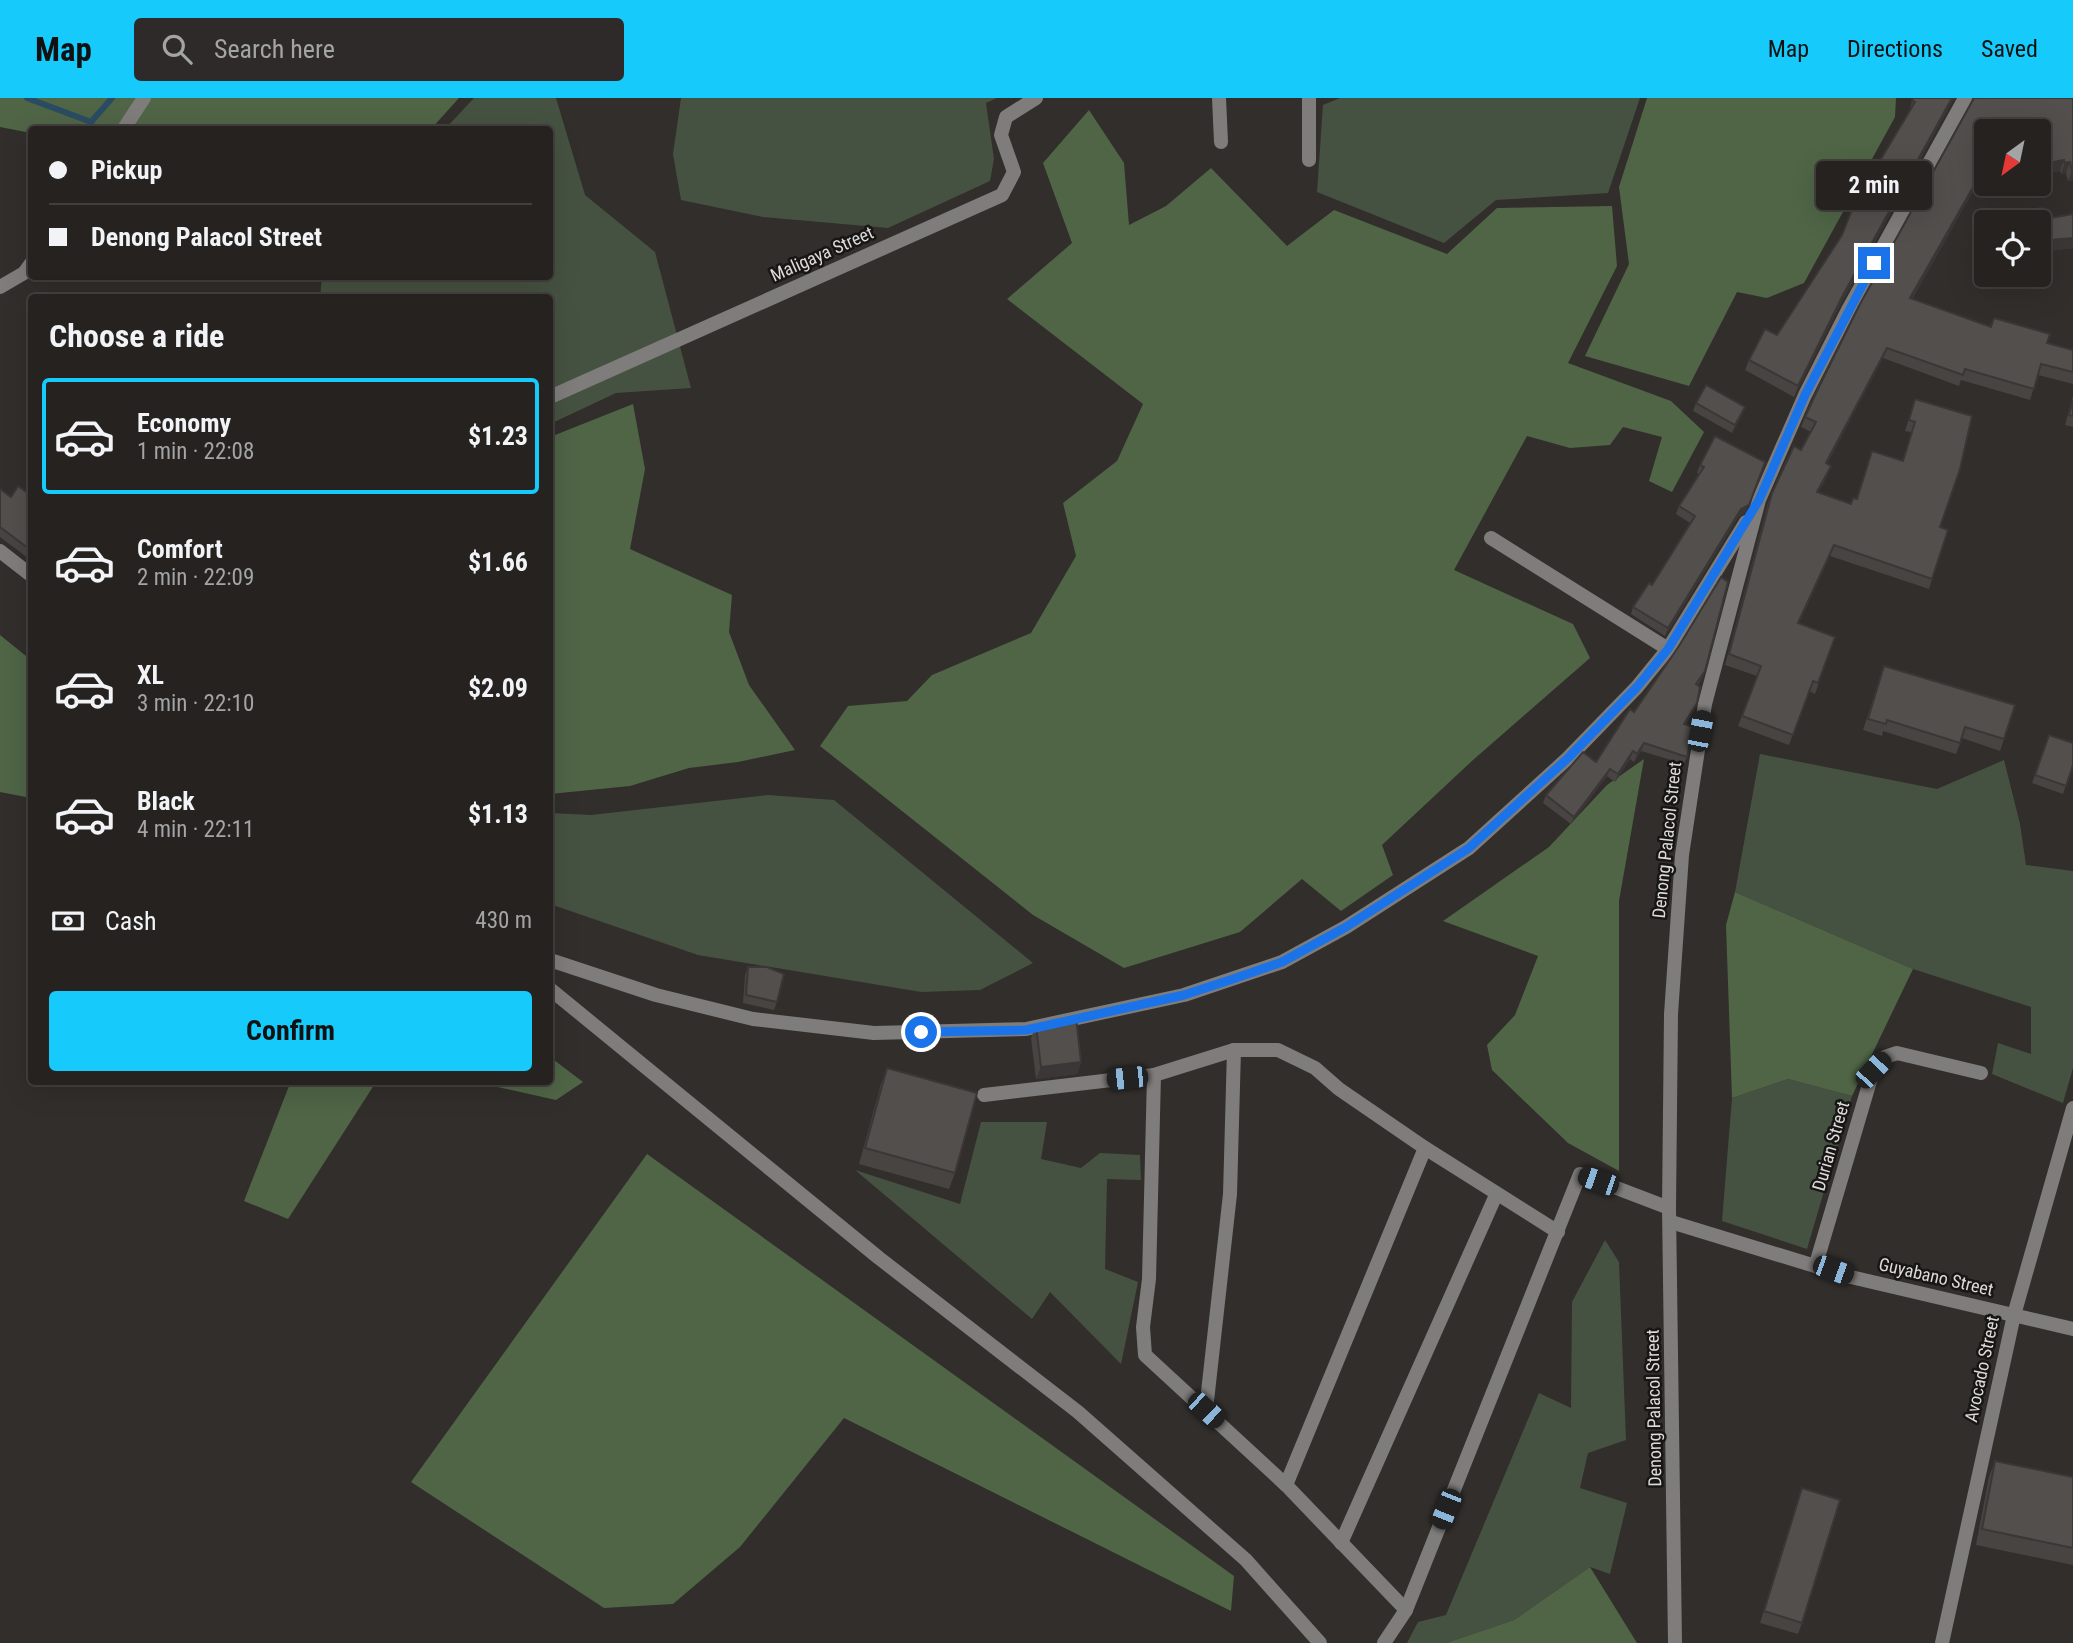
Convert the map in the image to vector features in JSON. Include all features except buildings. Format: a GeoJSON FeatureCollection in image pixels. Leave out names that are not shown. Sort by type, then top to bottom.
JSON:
{"type":"FeatureCollection","features":[{"type":"Feature","properties":{"kind":"street"},"geometry":{"type":"LineString","coordinates":[[126,126],[144,98]]}},
{"type":"Feature","properties":{"kind":"street","name":"Maligaya Street"},"geometry":{"type":"LineString","coordinates":[[553,396],[1002,195],[1014,172],[1001,135],[1006,117],[1036,98]]}},
{"type":"Feature","properties":{"kind":"street"},"geometry":{"type":"LineString","coordinates":[[1219,98],[1220,142]]}},
{"type":"Feature","properties":{"kind":"street"},"geometry":{"type":"LineString","coordinates":[[1309,98],[1309,160]]}},
{"type":"Feature","properties":{"kind":"street","name":"Denong Palacol Street"},"geometry":{"type":"LineString","coordinates":[[1675,1643],[1670,1215],[1671,1014],[1682,855],[1705,704],[1759,500],[1805,395],[1848,310],[1965,98]]}},
{"type":"Feature","properties":{"kind":"street"},"geometry":{"type":"LineString","coordinates":[[0,287],[24,273],[28,268]]}},
{"type":"Feature","properties":{"kind":"street"},"geometry":{"type":"LineString","coordinates":[[553,961],[656,995],[753,1019],[873,1032],[1026,1030],[1184,995],[1282,962],[1346,927],[1469,848],[1568,758],[1637,687],[1668,649],[1759,500]]}},
{"type":"Feature","properties":{"kind":"street"},"geometry":{"type":"LineString","coordinates":[[1490,538],[1668,649]]}},
{"type":"Feature","properties":{"kind":"street"},"geometry":{"type":"LineString","coordinates":[[0,551],[28,573]]}},
{"type":"Feature","properties":{"kind":"street"},"geometry":{"type":"LineString","coordinates":[[553,991],[879,1258],[1079,1412],[1246,1560],[1320,1643]]}},
{"type":"Feature","properties":{"kind":"street"},"geometry":{"type":"LineString","coordinates":[[1206,1410],[1230,1194],[1234,1050]]}},
{"type":"Feature","properties":{"kind":"street"},"geometry":{"type":"LineString","coordinates":[[985,1095],[1154,1075],[1234,1050],[1278,1050],[1298,1058],[1425,1148],[1496,1195],[1558,1231],[1406,1610],[1384,1643]]}},
{"type":"Feature","properties":{"kind":"street","name":"Durian Street"},"geometry":{"type":"LineString","coordinates":[[1816,1264],[1873,1070],[1885,1057],[1896,1053],[1981,1073]]}},
{"type":"Feature","properties":{"kind":"street"},"geometry":{"type":"LineString","coordinates":[[1154,1075],[1149,1279],[1143,1326],[1145,1356],[1286,1485],[1406,1610]]}},
{"type":"Feature","properties":{"kind":"street","name":"Avocado Street"},"geometry":{"type":"LineString","coordinates":[[1942,1643],[2014,1315],[2073,1108]]}},
{"type":"Feature","properties":{"kind":"street"},"geometry":{"type":"LineString","coordinates":[[1286,1485],[1425,1148]]}},
{"type":"Feature","properties":{"kind":"street","name":"Guyabano Street"},"geometry":{"type":"LineString","coordinates":[[1558,1231],[1580,1174],[1670,1215],[1851,1277],[2073,1329]]}},
{"type":"Feature","properties":{"kind":"street"},"geometry":{"type":"LineString","coordinates":[[1341,1543],[1496,1195]]}},
{"type":"Feature","properties":{"kind":"green space"},"geometry":{"type":"Polygon","coordinates":[[[0,98],[459,98],[434,126],[28,126],[28,132],[0,127],[0,98]]]}},
{"type":"Feature","properties":{"kind":"green space"},"geometry":{"type":"Polygon","coordinates":[[[474,98],[556,98],[585,195],[655,252],[691,388],[616,393],[553,423],[553,294],[320,294],[322,280],[553,280],[553,126],[448,126],[474,98]]]}},
{"type":"Feature","properties":{"kind":"green space"},"geometry":{"type":"Polygon","coordinates":[[[681,98],[997,98],[986,103],[994,159],[990,181],[888,228],[763,217],[681,200],[673,154],[681,98]]]}},
{"type":"Feature","properties":{"kind":"green space"},"geometry":{"type":"Polygon","coordinates":[[[1340,98],[1640,98],[1608,193],[1496,200],[1444,243],[1317,192],[1323,105],[1340,98]]]}},
{"type":"Feature","properties":{"kind":"green space"},"geometry":{"type":"Polygon","coordinates":[[[1647,98],[1896,98],[1895,117],[1804,283],[1767,298],[1737,292],[1689,386],[1585,356],[1629,264],[1619,187],[1647,98]]]}},
{"type":"Feature","properties":{"kind":"green space"},"geometry":{"type":"Polygon","coordinates":[[[1089,110],[1124,163],[1129,225],[1166,206],[1211,168],[1287,246],[1334,210],[1447,254],[1497,208],[1612,206],[1617,266],[1568,363],[1671,401],[1704,432],[1672,492],[1649,481],[1662,437],[1623,427],[1610,445],[1570,448],[1527,436],[1454,570],[1573,624],[1590,658],[1473,760],[1382,845],[1393,875],[1341,911],[1302,879],[1240,932],[1124,968],[1033,915],[820,746],[848,706],[907,701],[932,675],[1031,633],[1076,556],[1063,503],[1117,461],[1143,404],[1007,299],[1072,243],[1043,163],[1089,110]]]}},
{"type":"Feature","properties":{"kind":"green space"},"geometry":{"type":"Polygon","coordinates":[[[633,404],[645,469],[630,549],[732,595],[729,632],[749,685],[795,750],[738,762],[689,768],[630,786],[553,794],[553,436],[633,404]]]}},
{"type":"Feature","properties":{"kind":"green space"},"geometry":{"type":"Polygon","coordinates":[[[0,635],[28,658],[28,797],[0,792],[0,635]]]}},
{"type":"Feature","properties":{"kind":"green space"},"geometry":{"type":"Polygon","coordinates":[[[1760,754],[1937,789],[2004,760],[2020,824],[2026,865],[2073,871],[2073,1068],[2063,1103],[1992,1074],[1998,1043],[2031,1054],[2031,1007],[1913,969],[1735,892],[1760,754]]]}},
{"type":"Feature","properties":{"kind":"green space"},"geometry":{"type":"Polygon","coordinates":[[[1644,759],[1619,901],[1619,1171],[1568,1143],[1492,1070],[1487,1045],[1515,1015],[1538,956],[1443,921],[1549,847],[1607,785],[1644,759]]]}},
{"type":"Feature","properties":{"kind":"green space"},"geometry":{"type":"Polygon","coordinates":[[[768,795],[834,800],[1033,963],[980,990],[921,992],[698,955],[553,905],[553,813],[591,815],[768,795]]]}},
{"type":"Feature","properties":{"kind":"green space"},"geometry":{"type":"Polygon","coordinates":[[[1735,892],[1913,969],[1852,1096],[1788,1079],[1732,1098],[1726,925],[1735,892]]]}},
{"type":"Feature","properties":{"kind":"green space"},"geometry":{"type":"Polygon","coordinates":[[[553,1059],[583,1082],[556,1100],[488,1085],[553,1085],[553,1059]]]}},
{"type":"Feature","properties":{"kind":"green space"},"geometry":{"type":"Polygon","coordinates":[[[1788,1079],[1852,1096],[1807,1249],[1722,1221],[1732,1098],[1788,1079]]]}},
{"type":"Feature","properties":{"kind":"green space"},"geometry":{"type":"Polygon","coordinates":[[[287,1085],[374,1085],[288,1219],[244,1201],[289,1086],[287,1085]]]}},
{"type":"Feature","properties":{"kind":"green space"},"geometry":{"type":"Polygon","coordinates":[[[981,1122],[1047,1122],[1041,1159],[1081,1168],[1100,1153],[1140,1155],[1141,1180],[1107,1179],[1105,1269],[1138,1282],[1121,1364],[1050,1292],[1032,1319],[855,1170],[960,1204],[981,1122]]]}},
{"type":"Feature","properties":{"kind":"green space"},"geometry":{"type":"Polygon","coordinates":[[[647,1154],[1234,1576],[1231,1611],[844,1418],[740,1547],[673,1604],[604,1608],[411,1482],[647,1154]]]}},
{"type":"Feature","properties":{"kind":"green space"},"geometry":{"type":"Polygon","coordinates":[[[1605,1240],[1619,1262],[1626,1440],[1588,1453],[1580,1488],[1627,1503],[1610,1574],[1590,1567],[1514,1620],[1446,1643],[1407,1643],[1418,1622],[1446,1615],[1539,1393],[1571,1408],[1572,1302],[1605,1240]]]}},
{"type":"Feature","properties":{"kind":"green space"},"geometry":{"type":"Polygon","coordinates":[[[1590,1567],[1637,1643],[1446,1643],[1514,1620],[1590,1567]]]}},
{"type":"Feature","properties":{"kind":"waterway"},"geometry":{"type":"LineString","coordinates":[[27,98],[91,122],[112,98]]}},
{"type":"Feature","properties":{"kind":"route"},"geometry":{"type":"LineString","coordinates":[[921,1032],[1026,1030],[1184,995],[1233,979],[1282,962],[1346,927],[1469,848],[1568,758],[1637,687],[1668,649],[1759,500],[1805,395],[1874,263]]}}]}
